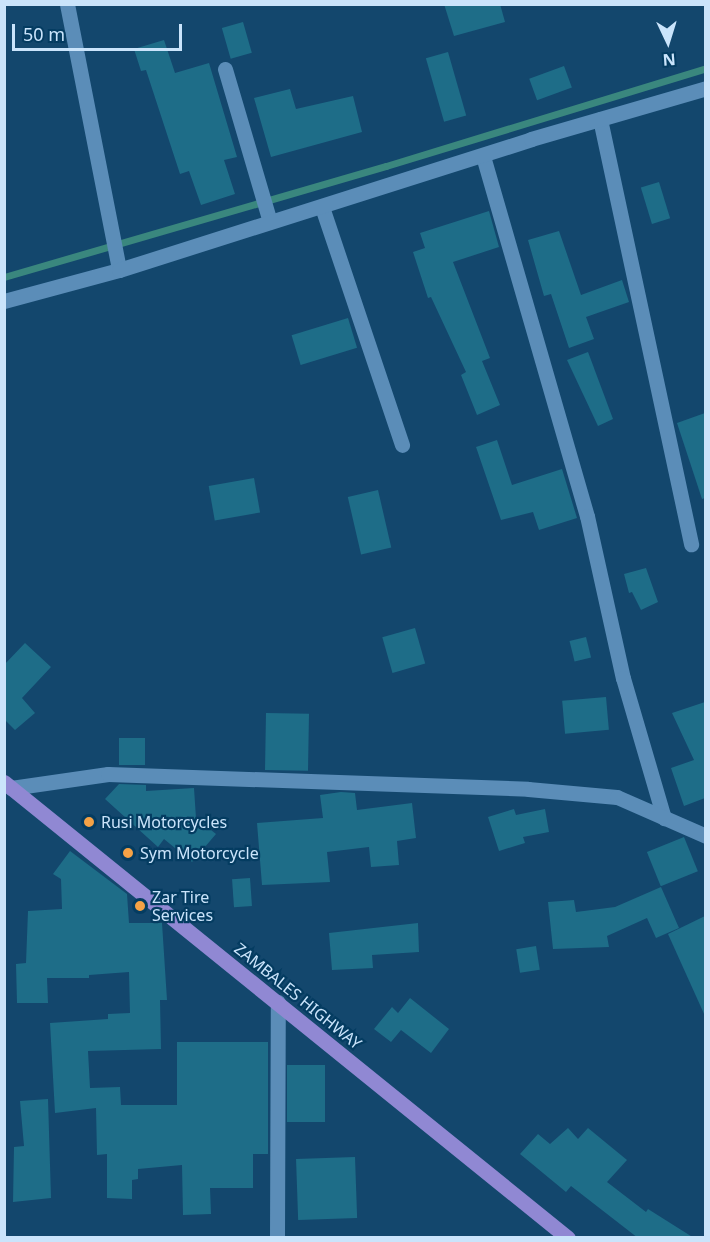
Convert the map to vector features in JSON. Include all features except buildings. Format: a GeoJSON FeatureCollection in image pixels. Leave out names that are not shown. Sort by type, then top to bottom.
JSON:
{"type":"FeatureCollection","features":[{"type":"Feature","properties":{"kind":"main road","name":"ZAMBALES HIGHWAY"},"geometry":{"type":"LineString","coordinates":[[8,785],[568,1238]]}},
{"type":"Feature","properties":{"kind":"street"},"geometry":{"type":"LineString","coordinates":[[67,4],[118,264]]}},
{"type":"Feature","properties":{"kind":"street"},"geometry":{"type":"LineString","coordinates":[[225,69],[268,215]]}},
{"type":"Feature","properties":{"kind":"street"},"geometry":{"type":"LineString","coordinates":[[4,301],[268,215],[322,207],[705,88]]}},
{"type":"Feature","properties":{"kind":"street"},"geometry":{"type":"LineString","coordinates":[[600,119],[692,544]]}},
{"type":"Feature","properties":{"kind":"street"},"geometry":{"type":"LineString","coordinates":[[483,156],[587,516],[623,678],[664,818]]}},
{"type":"Feature","properties":{"kind":"street"},"geometry":{"type":"LineString","coordinates":[[322,207],[402,445]]}},
{"type":"Feature","properties":{"kind":"street"},"geometry":{"type":"LineString","coordinates":[[8,785],[108,774],[528,789],[617,797],[705,836]]}},
{"type":"Feature","properties":{"kind":"street"},"geometry":{"type":"LineString","coordinates":[[277,1238],[278,1002]]}},
{"type":"Feature","properties":{"kind":"waterway"},"geometry":{"type":"LineString","coordinates":[[4,277],[386,166],[706,68]]}},
{"type":"Feature","properties":{"kind":"place","name":"Rusi Motorcycles"},"geometry":{"type":"Point","coordinates":[89,822]}},
{"type":"Feature","properties":{"kind":"place","name":"Sym Motorcycle"},"geometry":{"type":"Point","coordinates":[128,853]}},
{"type":"Feature","properties":{"kind":"place","name":"Zar Tire Services"},"geometry":{"type":"Point","coordinates":[140,906]}}]}
